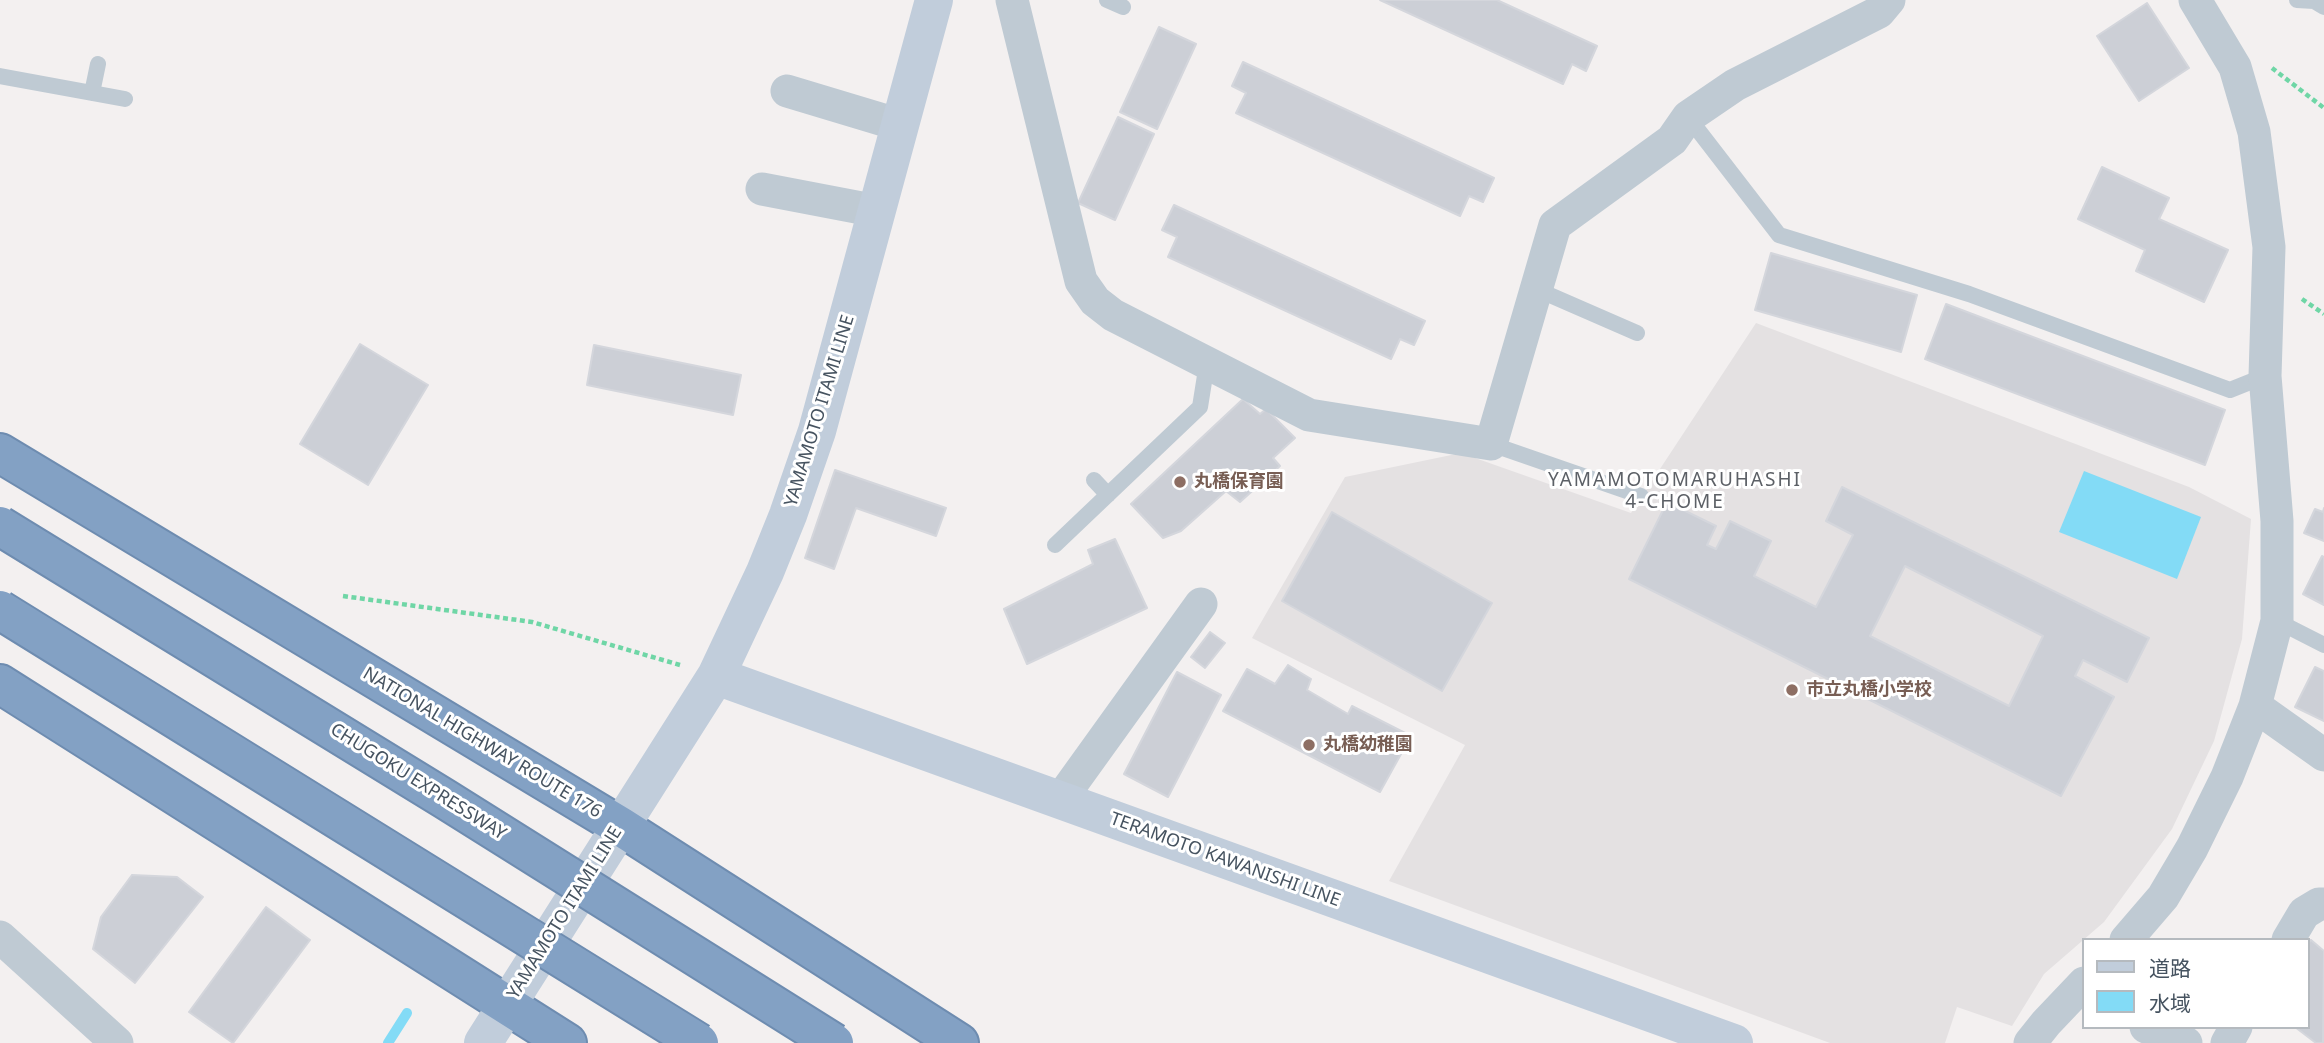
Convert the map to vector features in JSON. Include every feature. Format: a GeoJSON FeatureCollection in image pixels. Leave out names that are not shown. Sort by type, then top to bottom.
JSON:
{"type":"FeatureCollection","features":[{"type":"Feature","properties":{"kind":"highway","name":"NATIONAL HIGHWAY ROUTE 176"},"geometry":{"type":"LineString","coordinates":[[0,453],[620,826],[958,1043]]}},
{"type":"Feature","properties":{"kind":"highway","name":"CHUGOKU EXPRESSWAY"},"geometry":{"type":"LineString","coordinates":[[0,526],[445,799],[834,1043]]}},
{"type":"Feature","properties":{"kind":"highway"},"geometry":{"type":"LineString","coordinates":[[0,610],[699,1043]]}},
{"type":"Feature","properties":{"kind":"highway"},"geometry":{"type":"LineString","coordinates":[[0,684],[567,1043]]}},
{"type":"Feature","properties":{"kind":"main road","name":"YAMAMOTO ITAMI LINE"},"geometry":{"type":"LineString","coordinates":[[483,1043],[716,676],[765,572],[817,430],[934,0]]}},
{"type":"Feature","properties":{"kind":"main road","name":"TERAMOTO KAWANISHI LINE"},"geometry":{"type":"LineString","coordinates":[[716,676],[1734,1043]]}},
{"type":"Feature","properties":{"kind":"street"},"geometry":{"type":"LineString","coordinates":[[1012,0],[1081,281],[1095,301],[1113,315],[1309,415],[1491,444],[1555,225],[1672,140],[1688,117],[1735,85],[1880,12],[1889,0]]}},
{"type":"Feature","properties":{"kind":"street"},"geometry":{"type":"LineString","coordinates":[[2128,938],[2163,897],[2192,848],[2227,777],[2255,706],[2277,621],[2277,521],[2264,376],[2269,247],[2255,132],[2235,67],[2195,0]]}},
{"type":"Feature","properties":{"kind":"street"},"geometry":{"type":"LineString","coordinates":[[787,92],[901,125]]}},
{"type":"Feature","properties":{"kind":"street"},"geometry":{"type":"LineString","coordinates":[[762,189],[877,211]]}},
{"type":"Feature","properties":{"kind":"street"},"geometry":{"type":"LineString","coordinates":[[1060,800],[1184,615]]}},
{"type":"Feature","properties":{"kind":"street"},"geometry":{"type":"LineString","coordinates":[[2255,706],[2324,755]]}},
{"type":"Feature","properties":{"kind":"street"},"geometry":{"type":"LineString","coordinates":[[2289,938],[2304,913],[2324,904]]}},
{"type":"Feature","properties":{"kind":"street"},"geometry":{"type":"LineString","coordinates":[[0,937],[117,1043]]}},
{"type":"Feature","properties":{"kind":"street"},"geometry":{"type":"LineString","coordinates":[[2031,1043],[2046,1023],[2082,989]]}},
{"type":"Feature","properties":{"kind":"street"},"geometry":{"type":"LineString","coordinates":[[2151,1029],[2186,1043]]}},
{"type":"Feature","properties":{"kind":"lane"},"geometry":{"type":"LineString","coordinates":[[1107,0],[1124,7]]}},
{"type":"Feature","properties":{"kind":"lane"},"geometry":{"type":"LineString","coordinates":[[2297,0],[2314,1],[2324,7]]}},
{"type":"Feature","properties":{"kind":"lane"},"geometry":{"type":"LineString","coordinates":[[92,93],[97,64]]}},
{"type":"Feature","properties":{"kind":"lane"},"geometry":{"type":"LineString","coordinates":[[0,76],[125,99]]}},
{"type":"Feature","properties":{"kind":"lane"},"geometry":{"type":"LineString","coordinates":[[1688,117],[1779,234],[1969,294],[2230,390],[2264,376]]}},
{"type":"Feature","properties":{"kind":"lane"},"geometry":{"type":"LineString","coordinates":[[1536,289],[1637,333]]}},
{"type":"Feature","properties":{"kind":"lane"},"geometry":{"type":"LineString","coordinates":[[1055,545],[1200,407],[1207,363]]}},
{"type":"Feature","properties":{"kind":"lane"},"geometry":{"type":"LineString","coordinates":[[1491,444],[1641,496]]}},
{"type":"Feature","properties":{"kind":"lane"},"geometry":{"type":"LineString","coordinates":[[1094,480],[1108,495]]}},
{"type":"Feature","properties":{"kind":"lane"},"geometry":{"type":"LineString","coordinates":[[2277,621],[2324,645]]}},
{"type":"Feature","properties":{"kind":"path"},"geometry":{"type":"LineString","coordinates":[[2229,56],[2249,51],[2324,108]]}},
{"type":"Feature","properties":{"kind":"path"},"geometry":{"type":"LineString","coordinates":[[343,596],[532,622],[716,676]]}},
{"type":"Feature","properties":{"kind":"shaded area","name":"市立丸橋小学校"},"geometry":{"type":"Polygon","coordinates":[[[1756,323],[2189,487],[2251,519],[2242,639],[2214,741],[2172,829],[2104,922],[2082,938],[2082,941],[2044,974],[2012,1026],[1957,1007],[1945,1043],[1830,1043],[1389,881],[1465,745],[1252,638],[1345,477],[1461,453],[1631,513],[1756,323]]]}},
{"type":"Feature","properties":{"kind":"water"},"geometry":{"type":"Polygon","coordinates":[[[2084,471],[2201,517],[2177,579],[2059,532],[2084,471]]]}},
{"type":"Feature","properties":{"kind":"building"},"geometry":{"type":"Polygon","coordinates":[[[1380,0],[1497,0],[1597,46],[1586,71],[1572,64],[1563,84],[1380,0]]]}},
{"type":"Feature","properties":{"kind":"building"},"geometry":{"type":"Polygon","coordinates":[[[2147,3],[2189,68],[2139,101],[2097,36],[2147,3]]]}},
{"type":"Feature","properties":{"kind":"building"},"geometry":{"type":"Polygon","coordinates":[[[1159,27],[1196,44],[1157,129],[1120,112],[1159,27]]]}},
{"type":"Feature","properties":{"kind":"building"},"geometry":{"type":"Polygon","coordinates":[[[1243,62],[1494,178],[1483,202],[1469,196],[1460,216],[1236,113],[1246,93],[1232,86],[1243,62]]]}},
{"type":"Feature","properties":{"kind":"building"},"geometry":{"type":"Polygon","coordinates":[[[1118,117],[1154,134],[1115,220],[1078,203],[1118,117]]]}},
{"type":"Feature","properties":{"kind":"building"},"geometry":{"type":"Polygon","coordinates":[[[2102,167],[2169,198],[2159,219],[2228,250],[2204,302],[2136,271],[2145,250],[2078,219],[2102,167]]]}},
{"type":"Feature","properties":{"kind":"building"},"geometry":{"type":"Polygon","coordinates":[[[1174,205],[1425,321],[1414,345],[1400,339],[1391,359],[1168,257],[1177,237],[1162,230],[1174,205]]]}},
{"type":"Feature","properties":{"kind":"building"},"geometry":{"type":"Polygon","coordinates":[[[1771,253],[1917,295],[1901,352],[1755,310],[1771,253]]]}},
{"type":"Feature","properties":{"kind":"building"},"geometry":{"type":"Polygon","coordinates":[[[1946,304],[2225,410],[2205,465],[1925,359],[1946,304]]]}},
{"type":"Feature","properties":{"kind":"building"},"geometry":{"type":"Polygon","coordinates":[[[360,344],[428,385],[368,485],[300,444],[360,344]]]}},
{"type":"Feature","properties":{"kind":"building"},"geometry":{"type":"Polygon","coordinates":[[[594,345],[741,375],[733,415],[587,385],[594,345]]]}},
{"type":"Feature","properties":{"kind":"building"},"geometry":{"type":"Polygon","coordinates":[[[1243,399],[1260,414],[1266,409],[1295,438],[1273,458],[1280,466],[1240,502],[1226,491],[1181,531],[1163,538],[1131,504],[1243,399]]]}},
{"type":"Feature","properties":{"kind":"building"},"geometry":{"type":"Polygon","coordinates":[[[835,470],[946,508],[936,536],[856,508],[834,569],[805,558],[835,470]]]}},
{"type":"Feature","properties":{"kind":"building"},"geometry":{"type":"Polygon","coordinates":[[[1842,487],[2149,638],[2127,682],[2083,660],[2075,676],[2114,697],[2061,796],[1629,579],[1667,502],[1716,526],[1707,545],[1716,549],[1730,521],[1771,541],[1754,576],[1816,607],[1853,535],[1826,521],[1842,487]],[[1905,566],[1870,636],[2009,706],[2043,636],[1905,566]]]}},
{"type":"Feature","properties":{"kind":"building"},"geometry":{"type":"Polygon","coordinates":[[[2324,508],[2324,541],[2304,533],[2315,509],[2323,512],[2324,508]]]}},
{"type":"Feature","properties":{"kind":"building"},"geometry":{"type":"Polygon","coordinates":[[[1332,512],[1492,603],[1442,691],[1282,601],[1332,512]]]}},
{"type":"Feature","properties":{"kind":"building"},"geometry":{"type":"Polygon","coordinates":[[[1115,539],[1147,608],[1027,664],[1004,609],[1093,564],[1088,550],[1115,539]]]}},
{"type":"Feature","properties":{"kind":"building"},"geometry":{"type":"Polygon","coordinates":[[[2322,556],[2324,557],[2324,605],[2303,594],[2322,556]]]}},
{"type":"Feature","properties":{"kind":"building"},"geometry":{"type":"Polygon","coordinates":[[[1210,632],[1225,643],[1205,668],[1191,657],[1210,632]]]}},
{"type":"Feature","properties":{"kind":"building"},"geometry":{"type":"Polygon","coordinates":[[[1288,665],[1311,679],[1307,690],[1348,714],[1352,706],[1411,736],[1380,792],[1223,711],[1247,669],[1275,684],[1288,665]]]}},
{"type":"Feature","properties":{"kind":"building"},"geometry":{"type":"Polygon","coordinates":[[[2315,667],[2324,671],[2324,721],[2295,707],[2315,667]]]}},
{"type":"Feature","properties":{"kind":"building"},"geometry":{"type":"Polygon","coordinates":[[[1177,672],[1221,695],[1168,797],[1124,774],[1177,672]]]}},
{"type":"Feature","properties":{"kind":"building"},"geometry":{"type":"Polygon","coordinates":[[[132,875],[177,877],[203,897],[135,983],[93,949],[101,917],[132,875]]]}},
{"type":"Feature","properties":{"kind":"building"},"geometry":{"type":"Polygon","coordinates":[[[266,907],[310,940],[233,1043],[189,1012],[266,907]]]}},
{"type":"Feature","properties":{"kind":"building"},"geometry":{"type":"Polygon","coordinates":[[[2310,941],[2324,951],[2323,1043],[2316,1043],[2298,1029],[2310,1029],[2310,941]]]}},
{"type":"Feature","properties":{"kind":"waterway"},"geometry":{"type":"LineString","coordinates":[[388,1043],[407,1013]]}},
{"type":"Feature","properties":{"kind":"place","name":"丸橋保育園"},"geometry":{"type":"Point","coordinates":[1180,482]}},
{"type":"Feature","properties":{"kind":"place","name":"市立丸橋小学校"},"geometry":{"type":"Point","coordinates":[1792,690]}},
{"type":"Feature","properties":{"kind":"place","name":"丸橋幼稚園"},"geometry":{"type":"Point","coordinates":[1309,745]}},
{"type":"Feature","properties":{"kind":"district","name":"YAMAMOTOMARUHASHI 4-CHOME"},"geometry":{"type":"Point","coordinates":[1675,492]}}]}
